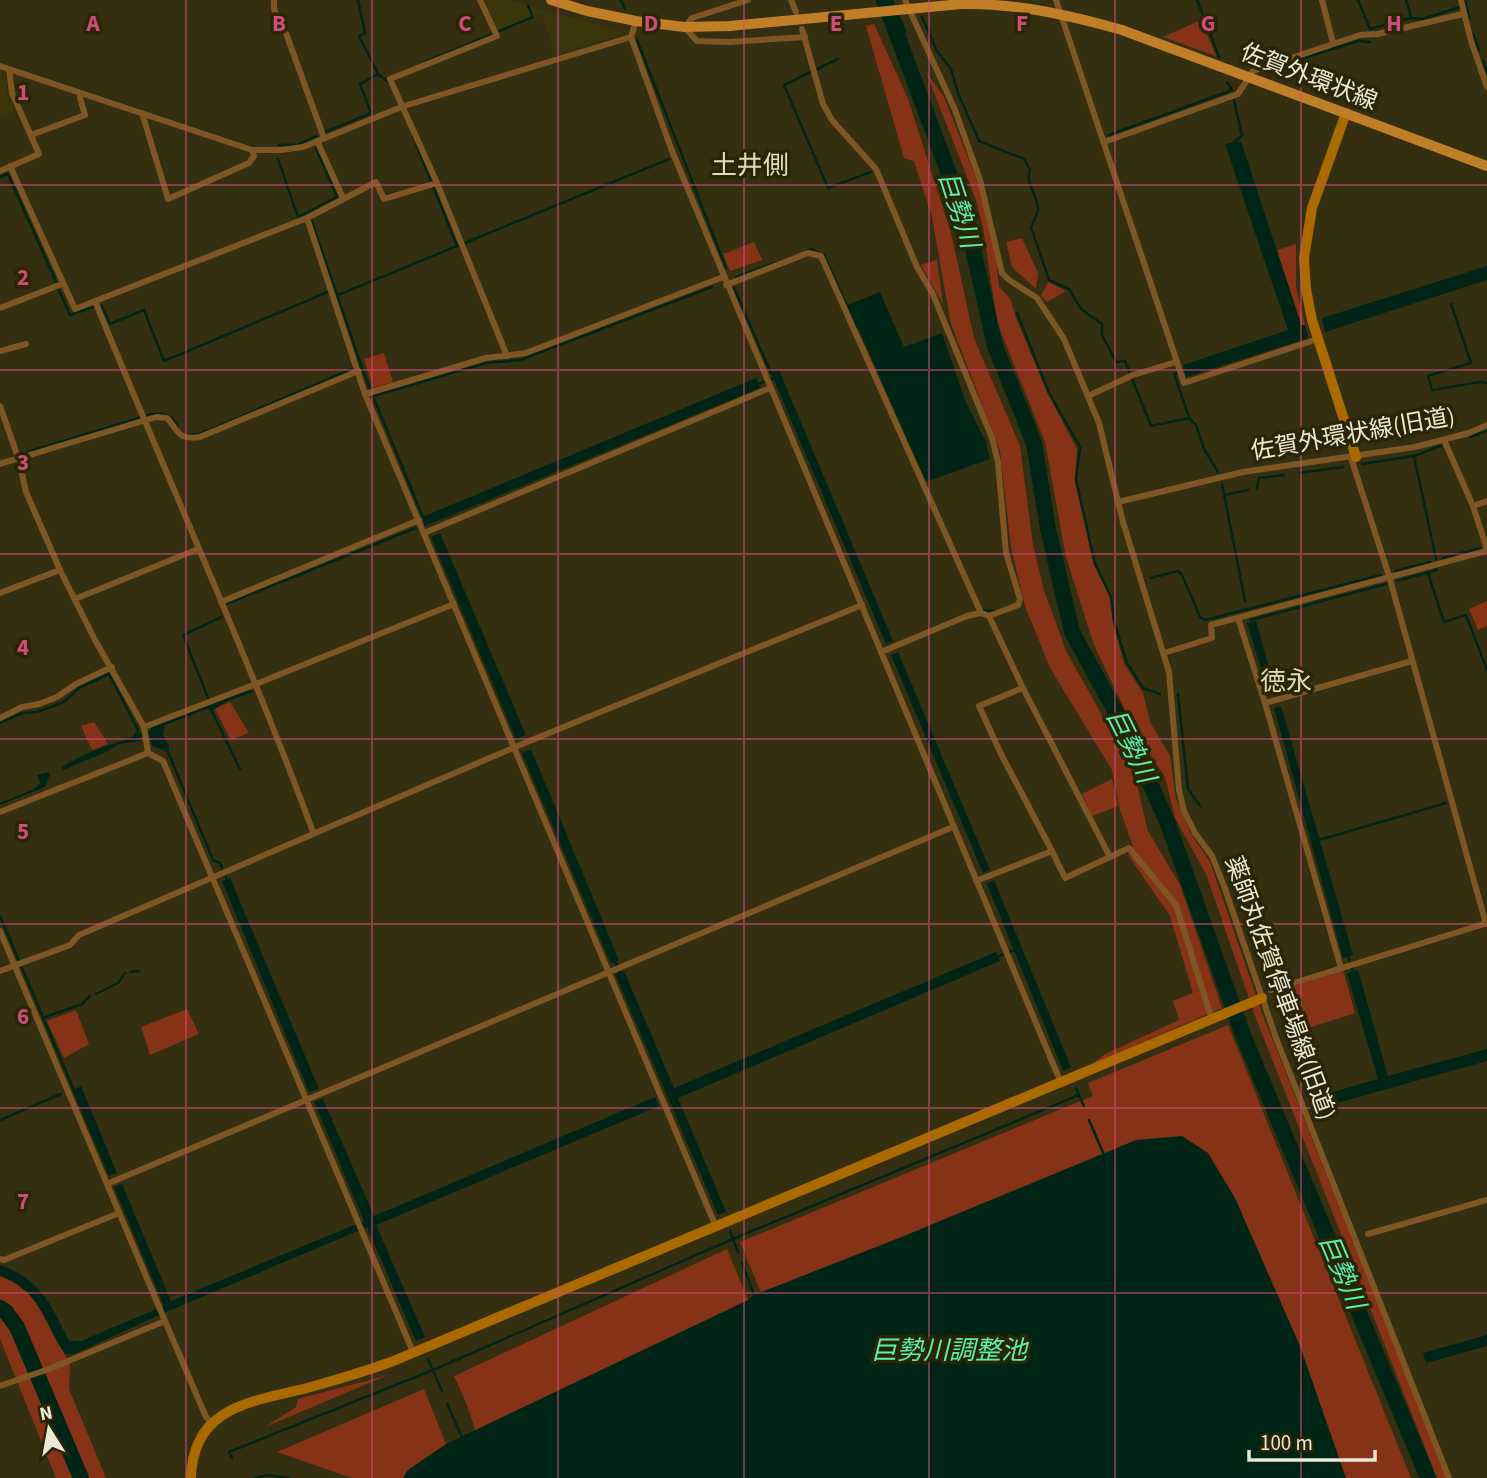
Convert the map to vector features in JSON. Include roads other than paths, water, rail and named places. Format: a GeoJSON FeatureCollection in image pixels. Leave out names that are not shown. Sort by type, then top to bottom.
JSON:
{"type":"FeatureCollection","features":[{"type":"Feature","properties":{"kind":"main road"},"geometry":{"type":"LineString","coordinates":[[551,0],[636,21],[684,27]]}},
{"type":"Feature","properties":{"kind":"main road","name":"佐賀外環状線"},"geometry":{"type":"LineString","coordinates":[[684,27],[730,26],[863,13],[907,4],[987,4],[1061,13],[1122,30],[1251,76],[1487,166]]}},
{"type":"Feature","properties":{"kind":"street"},"geometry":{"type":"LineString","coordinates":[[274,0],[274,9],[287,36],[320,140],[343,198]]}},
{"type":"Feature","properties":{"kind":"street"},"geometry":{"type":"LineString","coordinates":[[480,0],[496,33],[390,79],[437,183],[507,356]]}},
{"type":"Feature","properties":{"kind":"street"},"geometry":{"type":"LineString","coordinates":[[748,0],[692,18],[684,27],[697,41],[729,42],[805,37]]}},
{"type":"Feature","properties":{"kind":"street"},"geometry":{"type":"LineString","coordinates":[[791,0],[796,12]]}},
{"type":"Feature","properties":{"kind":"street"},"geometry":{"type":"LineString","coordinates":[[1056,0],[1184,383],[1318,339]]}},
{"type":"Feature","properties":{"kind":"street"},"geometry":{"type":"LineString","coordinates":[[1322,0],[1333,43]]}},
{"type":"Feature","properties":{"kind":"street"},"geometry":{"type":"LineString","coordinates":[[907,4],[955,110],[980,180],[1002,272],[1009,280],[1037,298],[1064,339],[1100,423],[1118,502]]}},
{"type":"Feature","properties":{"kind":"street"},"geometry":{"type":"LineString","coordinates":[[1104,142],[1238,94],[1253,71],[1333,43],[1360,35],[1378,34],[1462,7],[1487,87]]}},
{"type":"Feature","properties":{"kind":"street"},"geometry":{"type":"LineString","coordinates":[[636,21],[631,37],[672,151],[1061,1083]]}},
{"type":"Feature","properties":{"kind":"street"},"geometry":{"type":"LineString","coordinates":[[802,29],[823,104],[832,120],[876,169],[901,232],[932,292],[992,438],[998,462],[1006,553],[1020,599],[1018,605],[989,617]]}},
{"type":"Feature","properties":{"kind":"street"},"geometry":{"type":"LineString","coordinates":[[0,66],[252,150],[292,148],[320,140],[401,107],[631,37]]}},
{"type":"Feature","properties":{"kind":"street"},"geometry":{"type":"LineString","coordinates":[[0,171],[39,154],[12,93],[9,69]]}},
{"type":"Feature","properties":{"kind":"street"},"geometry":{"type":"LineString","coordinates":[[31,135],[85,115],[81,93]]}},
{"type":"Feature","properties":{"kind":"street"},"geometry":{"type":"LineString","coordinates":[[142,113],[168,199],[249,163],[254,156],[252,150]]}},
{"type":"Feature","properties":{"kind":"street"},"geometry":{"type":"LineString","coordinates":[[1271,990],[1486,924],[1389,576],[1312,320],[1306,289],[1304,258],[1312,208],[1346,113]]}},
{"type":"Feature","properties":{"kind":"street"},"geometry":{"type":"LineString","coordinates":[[10,166],[75,309],[310,216],[376,181],[384,199],[437,183]]}},
{"type":"Feature","properties":{"kind":"street"},"geometry":{"type":"LineString","coordinates":[[310,216],[358,371],[419,520],[431,530],[454,604],[521,745],[614,969],[662,1100],[716,1227]]}},
{"type":"Feature","properties":{"kind":"street"},"geometry":{"type":"LineString","coordinates":[[726,285],[808,253],[821,256],[981,613]]}},
{"type":"Feature","properties":{"kind":"street"},"geometry":{"type":"LineString","coordinates":[[369,393],[486,359],[526,353],[723,277]]}},
{"type":"Feature","properties":{"kind":"street"},"geometry":{"type":"LineString","coordinates":[[0,308],[62,284]]}},
{"type":"Feature","properties":{"kind":"street"},"geometry":{"type":"LineString","coordinates":[[95,301],[256,684],[313,832]]}},
{"type":"Feature","properties":{"kind":"street"},"geometry":{"type":"LineString","coordinates":[[0,351],[26,344]]}},
{"type":"Feature","properties":{"kind":"street"},"geometry":{"type":"LineString","coordinates":[[1088,396],[1130,376],[1179,368]]}},
{"type":"Feature","properties":{"kind":"street"},"geometry":{"type":"LineString","coordinates":[[0,464],[156,417],[167,418],[177,433],[188,439],[200,437],[358,371]]}},
{"type":"Feature","properties":{"kind":"street"},"geometry":{"type":"LineString","coordinates":[[431,530],[768,383]]}},
{"type":"Feature","properties":{"kind":"street"},"geometry":{"type":"LineString","coordinates":[[0,406],[19,460],[26,492],[60,570],[144,727],[148,753]]}},
{"type":"Feature","properties":{"kind":"street","name":"佐賀外環状線(旧道)"},"geometry":{"type":"LineString","coordinates":[[1118,502],[1243,472],[1354,457],[1444,440],[1487,425]]}},
{"type":"Feature","properties":{"kind":"street"},"geometry":{"type":"LineString","coordinates":[[1164,653],[1212,638],[1210,625],[1487,550],[1473,506],[1444,440]]}},
{"type":"Feature","properties":{"kind":"street"},"geometry":{"type":"LineString","coordinates":[[1473,506],[1487,501]]}},
{"type":"Feature","properties":{"kind":"street","name":"薬師丸佐賀停車場線(旧道)"},"geometry":{"type":"LineString","coordinates":[[1118,502],[1164,653],[1172,694],[1181,800],[1195,833],[1212,856],[1276,1038],[1449,1478]]}},
{"type":"Feature","properties":{"kind":"street"},"geometry":{"type":"LineString","coordinates":[[221,602],[419,520]]}},
{"type":"Feature","properties":{"kind":"street"},"geometry":{"type":"LineString","coordinates":[[75,599],[198,549]]}},
{"type":"Feature","properties":{"kind":"street"},"geometry":{"type":"LineString","coordinates":[[0,593],[60,570]]}},
{"type":"Feature","properties":{"kind":"street"},"geometry":{"type":"LineString","coordinates":[[144,727],[454,604]]}},
{"type":"Feature","properties":{"kind":"street"},"geometry":{"type":"LineString","coordinates":[[0,971],[70,945],[79,934],[313,832],[862,605]]}},
{"type":"Feature","properties":{"kind":"street"},"geometry":{"type":"LineString","coordinates":[[881,652],[967,615],[981,613],[989,617],[1110,857]]}},
{"type":"Feature","properties":{"kind":"street"},"geometry":{"type":"LineString","coordinates":[[1238,618],[1271,701],[1341,968]]}},
{"type":"Feature","properties":{"kind":"street"},"geometry":{"type":"LineString","coordinates":[[1271,701],[1412,660]]}},
{"type":"Feature","properties":{"kind":"street"},"geometry":{"type":"LineString","coordinates":[[0,718],[22,707],[57,697],[76,684],[112,667]]}},
{"type":"Feature","properties":{"kind":"street"},"geometry":{"type":"LineString","coordinates":[[1023,688],[979,706],[1065,878],[1129,848],[1176,905],[1212,1020]]}},
{"type":"Feature","properties":{"kind":"street"},"geometry":{"type":"LineString","coordinates":[[0,812],[148,753],[163,761],[220,873],[314,1097],[361,1233],[413,1352]]}},
{"type":"Feature","properties":{"kind":"street"},"geometry":{"type":"LineString","coordinates":[[112,1181],[953,827]]}},
{"type":"Feature","properties":{"kind":"street"},"geometry":{"type":"LineString","coordinates":[[976,881],[1052,851]]}},
{"type":"Feature","properties":{"kind":"street"},"geometry":{"type":"LineString","coordinates":[[0,931],[112,1181],[119,1213],[206,1417],[212,1423]]}},
{"type":"Feature","properties":{"kind":"street"},"geometry":{"type":"LineString","coordinates":[[191,1478],[195,1448],[212,1423],[226,1411],[247,1402],[344,1378],[413,1352],[1262,998]]}},
{"type":"Feature","properties":{"kind":"street"},"geometry":{"type":"LineString","coordinates":[[1368,1234],[1487,1200]]}},
{"type":"Feature","properties":{"kind":"street"},"geometry":{"type":"LineString","coordinates":[[0,1259],[4,1260],[119,1213]]}},
{"type":"Feature","properties":{"kind":"street"},"geometry":{"type":"LineString","coordinates":[[0,1386],[50,1369],[163,1318]]}},
{"type":"Feature","properties":{"kind":"water"},"geometry":{"type":"Polygon","coordinates":[[[876,0],[893,0],[907,32],[904,35],[890,38],[876,0]]]}},
{"type":"Feature","properties":{"kind":"water"},"geometry":{"type":"Polygon","coordinates":[[[1241,141],[1301,325],[1305,325],[1308,338],[1186,377],[1183,365],[1288,330],[1225,144],[1241,141]]]}},
{"type":"Feature","properties":{"kind":"water"},"geometry":{"type":"Polygon","coordinates":[[[1487,266],[1487,280],[1325,332],[1322,318],[1487,266]]]}},
{"type":"Feature","properties":{"kind":"water"},"geometry":{"type":"Polygon","coordinates":[[[880,292],[904,347],[942,333],[966,403],[985,440],[990,459],[926,482],[848,305],[880,292]]]}},
{"type":"Feature","properties":{"kind":"water"},"geometry":{"type":"Polygon","coordinates":[[[779,370],[893,641],[886,644],[771,373],[779,370]]]}},
{"type":"Feature","properties":{"kind":"water"},"geometry":{"type":"Polygon","coordinates":[[[756,378],[760,388],[425,526],[422,517],[756,378]]]}},
{"type":"Feature","properties":{"kind":"water"},"geometry":{"type":"Polygon","coordinates":[[[440,533],[526,735],[516,739],[431,537],[440,533]]]}},
{"type":"Feature","properties":{"kind":"water"},"geometry":{"type":"Polygon","coordinates":[[[1256,621],[1276,692],[1269,695],[1247,623],[1256,621]]]}},
{"type":"Feature","properties":{"kind":"water"},"geometry":{"type":"Polygon","coordinates":[[[898,652],[990,870],[983,873],[891,655],[898,652]]]}},
{"type":"Feature","properties":{"kind":"water"},"geometry":{"type":"Polygon","coordinates":[[[250,689],[254,692],[225,702],[211,711],[207,709],[165,725],[163,734],[169,746],[168,752],[152,746],[149,734],[141,737],[141,741],[120,744],[63,770],[62,767],[79,758],[133,737],[137,730],[140,733],[149,731],[153,726],[250,689]]]}},
{"type":"Feature","properties":{"kind":"water"},"geometry":{"type":"Polygon","coordinates":[[[1281,706],[1353,955],[1343,958],[1274,708],[1281,706]]]}},
{"type":"Feature","properties":{"kind":"water"},"geometry":{"type":"Polygon","coordinates":[[[531,749],[619,960],[611,964],[522,753],[531,749]]]}},
{"type":"Feature","properties":{"kind":"water"},"geometry":{"type":"Polygon","coordinates":[[[48,772],[50,775],[45,787],[0,805],[34,789],[40,783],[37,775],[48,772]]]}},
{"type":"Feature","properties":{"kind":"water"},"geometry":{"type":"Polygon","coordinates":[[[230,878],[319,1089],[309,1092],[222,881],[230,878]]]}},
{"type":"Feature","properties":{"kind":"water"},"geometry":{"type":"Polygon","coordinates":[[[994,880],[1071,1067],[1063,1071],[987,884],[994,880]]]}},
{"type":"Feature","properties":{"kind":"water"},"geometry":{"type":"Polygon","coordinates":[[[996,952],[1000,961],[678,1098],[726,1212],[718,1215],[615,974],[624,971],[674,1088],[996,952]]]}},
{"type":"Feature","properties":{"kind":"water"},"geometry":{"type":"Polygon","coordinates":[[[1358,970],[1388,1076],[1487,1049],[1487,1061],[1323,1107],[1319,1096],[1378,1079],[1347,973],[1358,970]]]}},
{"type":"Feature","properties":{"kind":"water"},"geometry":{"type":"Polygon","coordinates":[[[81,1086],[117,1173],[109,1176],[71,1087],[75,1089],[81,1086]]]}},
{"type":"Feature","properties":{"kind":"water"},"geometry":{"type":"Polygon","coordinates":[[[655,1097],[659,1106],[376,1225],[425,1337],[416,1341],[367,1227],[74,1354],[65,1354],[33,1299],[14,1282],[0,1276],[0,1265],[26,1278],[50,1305],[69,1341],[81,1341],[164,1306],[114,1187],[122,1184],[171,1301],[364,1221],[314,1102],[323,1099],[374,1216],[655,1097]]]}},
{"type":"Feature","properties":{"kind":"water","name":"巨勢川調整池"},"geometry":{"type":"Polygon","coordinates":[[[1182,1136],[1208,1153],[1235,1198],[1300,1346],[1346,1478],[403,1478],[408,1470],[446,1444],[754,1295],[1136,1140],[1182,1136]]]}},
{"type":"Feature","properties":{"kind":"water"},"geometry":{"type":"Polygon","coordinates":[[[1487,1335],[1487,1346],[1426,1363],[1423,1353],[1487,1335]]]}},
{"type":"Feature","properties":{"kind":"waterway"},"geometry":{"type":"LineString","coordinates":[[358,0],[365,33],[359,36],[378,74],[388,82]]}},
{"type":"Feature","properties":{"kind":"waterway"},"geometry":{"type":"LineString","coordinates":[[621,0],[625,9]]}},
{"type":"Feature","properties":{"kind":"waterway","name":"巨勢川"},"geometry":{"type":"LineString","coordinates":[[884,0],[967,222],[995,346],[1034,443],[1048,529],[1072,632],[1130,738],[1168,824],[1243,1035],[1428,1478]]}},
{"type":"Feature","properties":{"kind":"waterway"},"geometry":{"type":"LineString","coordinates":[[1197,0],[1219,57]]}},
{"type":"Feature","properties":{"kind":"waterway"},"geometry":{"type":"LineString","coordinates":[[1358,0],[1370,29],[1411,18],[1423,19],[1466,5]]}},
{"type":"Feature","properties":{"kind":"waterway"},"geometry":{"type":"LineString","coordinates":[[1406,0],[1411,17]]}},
{"type":"Feature","properties":{"kind":"waterway"},"geometry":{"type":"LineString","coordinates":[[1465,0],[1469,18]]}},
{"type":"Feature","properties":{"kind":"waterway"},"geometry":{"type":"LineString","coordinates":[[425,62],[533,17],[528,6]]}},
{"type":"Feature","properties":{"kind":"waterway"},"geometry":{"type":"LineString","coordinates":[[922,17],[937,51],[951,69],[958,93],[979,141],[1024,159],[1030,170],[1029,181],[1038,210],[1031,227],[1049,280],[1069,289],[1081,309],[1102,324],[1102,335],[1116,362],[1125,361],[1151,426],[1189,418],[1196,425],[1204,449],[1218,472]]}},
{"type":"Feature","properties":{"kind":"waterway"},"geometry":{"type":"LineString","coordinates":[[1473,34],[1479,50]]}},
{"type":"Feature","properties":{"kind":"waterway"},"geometry":{"type":"LineString","coordinates":[[637,40],[726,268]]}},
{"type":"Feature","properties":{"kind":"waterway"},"geometry":{"type":"LineString","coordinates":[[1272,68],[1358,41],[1370,42]]}},
{"type":"Feature","properties":{"kind":"waterway"},"geometry":{"type":"LineString","coordinates":[[838,59],[784,85],[828,188],[871,172]]}},
{"type":"Feature","properties":{"kind":"waterway"},"geometry":{"type":"LineString","coordinates":[[1483,61],[1487,72]]}},
{"type":"Feature","properties":{"kind":"waterway"},"geometry":{"type":"LineString","coordinates":[[325,132],[371,113],[360,84],[378,74]]}},
{"type":"Feature","properties":{"kind":"waterway"},"geometry":{"type":"LineString","coordinates":[[1109,135],[1232,90],[1227,82]]}},
{"type":"Feature","properties":{"kind":"waterway"},"geometry":{"type":"LineString","coordinates":[[1234,100],[1242,136],[1234,142]]}},
{"type":"Feature","properties":{"kind":"waterway"},"geometry":{"type":"LineString","coordinates":[[279,145],[297,145],[317,136]]}},
{"type":"Feature","properties":{"kind":"waterway"},"geometry":{"type":"LineString","coordinates":[[413,136],[457,246]]}},
{"type":"Feature","properties":{"kind":"waterway"},"geometry":{"type":"LineString","coordinates":[[278,159],[298,217],[337,197],[316,148]]}},
{"type":"Feature","properties":{"kind":"waterway"},"geometry":{"type":"LineString","coordinates":[[338,295],[669,159]]}},
{"type":"Feature","properties":{"kind":"waterway"},"geometry":{"type":"LineString","coordinates":[[0,177],[8,174],[56,282]]}},
{"type":"Feature","properties":{"kind":"waterway"},"geometry":{"type":"LineString","coordinates":[[309,213],[361,365]]}},
{"type":"Feature","properties":{"kind":"waterway"},"geometry":{"type":"LineString","coordinates":[[808,250],[824,255],[857,328]]}},
{"type":"Feature","properties":{"kind":"waterway"},"geometry":{"type":"LineString","coordinates":[[736,277],[775,263]]}},
{"type":"Feature","properties":{"kind":"waterway"},"geometry":{"type":"LineString","coordinates":[[374,396],[486,363],[520,360],[712,287]]}},
{"type":"Feature","properties":{"kind":"waterway"},"geometry":{"type":"LineString","coordinates":[[734,288],[771,373]]}},
{"type":"Feature","properties":{"kind":"waterway"},"geometry":{"type":"LineString","coordinates":[[59,290],[70,315],[93,307]]}},
{"type":"Feature","properties":{"kind":"waterway"},"geometry":{"type":"LineString","coordinates":[[101,305],[110,324],[144,310],[164,361],[328,292]]}},
{"type":"Feature","properties":{"kind":"waterway"},"geometry":{"type":"LineString","coordinates":[[1451,304],[1471,363],[1428,376],[1432,390],[1487,383]]}},
{"type":"Feature","properties":{"kind":"waterway"},"geometry":{"type":"LineString","coordinates":[[1017,313],[1049,393],[1080,447],[1076,480],[1095,564],[1111,597],[1114,622],[1127,663],[1143,688],[1160,694]]}},
{"type":"Feature","properties":{"kind":"waterway"},"geometry":{"type":"LineString","coordinates":[[189,435],[200,434],[361,365],[371,391]]}},
{"type":"Feature","properties":{"kind":"waterway"},"geometry":{"type":"LineString","coordinates":[[1188,370],[1174,374],[1189,417]]}},
{"type":"Feature","properties":{"kind":"waterway"},"geometry":{"type":"LineString","coordinates":[[756,385],[776,377]]}},
{"type":"Feature","properties":{"kind":"waterway"},"geometry":{"type":"LineString","coordinates":[[373,396],[423,517]]}},
{"type":"Feature","properties":{"kind":"waterway"},"geometry":{"type":"LineString","coordinates":[[27,452],[152,414],[168,416],[178,428]]}},
{"type":"Feature","properties":{"kind":"waterway"},"geometry":{"type":"LineString","coordinates":[[1470,437],[1487,431]]}},
{"type":"Feature","properties":{"kind":"waterway"},"geometry":{"type":"LineString","coordinates":[[1362,464],[1414,456],[1441,446]]}},
{"type":"Feature","properties":{"kind":"waterway"},"geometry":{"type":"LineString","coordinates":[[1414,456],[1436,559]]}},
{"type":"Feature","properties":{"kind":"waterway"},"geometry":{"type":"LineString","coordinates":[[1300,473],[1343,467]]}},
{"type":"Feature","properties":{"kind":"waterway"},"geometry":{"type":"LineString","coordinates":[[1257,488],[1259,478],[1284,475]]}},
{"type":"Feature","properties":{"kind":"waterway"},"geometry":{"type":"LineString","coordinates":[[1222,484],[1245,601]]}},
{"type":"Feature","properties":{"kind":"waterway"},"geometry":{"type":"LineString","coordinates":[[1225,495],[1248,490]]}},
{"type":"Feature","properties":{"kind":"waterway"},"geometry":{"type":"LineString","coordinates":[[226,604],[416,528]]}},
{"type":"Feature","properties":{"kind":"waterway"},"geometry":{"type":"LineString","coordinates":[[1443,558],[1480,548]]}},
{"type":"Feature","properties":{"kind":"waterway"},"geometry":{"type":"LineString","coordinates":[[1395,571],[1430,562]]}},
{"type":"Feature","properties":{"kind":"waterway"},"geometry":{"type":"LineString","coordinates":[[1397,581],[1437,570]]}},
{"type":"Feature","properties":{"kind":"waterway"},"geometry":{"type":"LineString","coordinates":[[1151,578],[1178,571],[1200,617],[1205,620],[1381,575]]}},
{"type":"Feature","properties":{"kind":"waterway"},"geometry":{"type":"LineString","coordinates":[[1428,573],[1444,622],[1466,615],[1487,670]]}},
{"type":"Feature","properties":{"kind":"waterway"},"geometry":{"type":"LineString","coordinates":[[1251,620],[1386,584]]}},
{"type":"Feature","properties":{"kind":"waterway"},"geometry":{"type":"LineString","coordinates":[[981,610],[995,611]]}},
{"type":"Feature","properties":{"kind":"waterway"},"geometry":{"type":"LineString","coordinates":[[208,698],[183,635],[222,617]]}},
{"type":"Feature","properties":{"kind":"waterway"},"geometry":{"type":"LineString","coordinates":[[0,723],[23,713],[37,712],[64,702],[79,688],[109,674],[138,730]]}},
{"type":"Feature","properties":{"kind":"waterway"},"geometry":{"type":"LineString","coordinates":[[1178,694],[1188,789],[1200,806]]}},
{"type":"Feature","properties":{"kind":"waterway"},"geometry":{"type":"LineString","coordinates":[[211,709],[240,769]]}},
{"type":"Feature","properties":{"kind":"waterway"},"geometry":{"type":"LineString","coordinates":[[168,752],[213,860],[220,863],[227,880]]}},
{"type":"Feature","properties":{"kind":"waterway"},"geometry":{"type":"LineString","coordinates":[[1319,840],[1446,803]]}},
{"type":"Feature","properties":{"kind":"waterway"},"geometry":{"type":"LineString","coordinates":[[0,916],[73,1088]]}},
{"type":"Feature","properties":{"kind":"waterway"},"geometry":{"type":"LineString","coordinates":[[997,957],[1017,949]]}},
{"type":"Feature","properties":{"kind":"waterway"},"geometry":{"type":"LineString","coordinates":[[1348,955],[1353,972]]}},
{"type":"Feature","properties":{"kind":"waterway"},"geometry":{"type":"LineString","coordinates":[[614,959],[621,975]]}},
{"type":"Feature","properties":{"kind":"waterway"},"geometry":{"type":"LineString","coordinates":[[130,972],[139,971]]}},
{"type":"Feature","properties":{"kind":"waterway"},"geometry":{"type":"LineString","coordinates":[[96,994],[118,983],[125,973]]}},
{"type":"Feature","properties":{"kind":"waterway"},"geometry":{"type":"LineString","coordinates":[[43,1018],[82,1004],[90,996]]}},
{"type":"Feature","properties":{"kind":"waterway"},"geometry":{"type":"LineString","coordinates":[[232,1458],[229,1452],[433,1370],[733,1239],[1079,1095],[1076,1088]]}},
{"type":"Feature","properties":{"kind":"waterway"},"geometry":{"type":"LineString","coordinates":[[0,1120],[61,1094]]}},
{"type":"Feature","properties":{"kind":"waterway"},"geometry":{"type":"LineString","coordinates":[[1079,1095],[1084,1106]]}},
{"type":"Feature","properties":{"kind":"waterway"},"geometry":{"type":"LineString","coordinates":[[1089,1120],[1104,1155]]}},
{"type":"Feature","properties":{"kind":"waterway"},"geometry":{"type":"LineString","coordinates":[[730,1231],[738,1252]]}},
{"type":"Feature","properties":{"kind":"waterway"},"geometry":{"type":"LineString","coordinates":[[742,1263],[754,1295]]}},
{"type":"Feature","properties":{"kind":"waterway"},"geometry":{"type":"LineString","coordinates":[[0,1308],[17,1327],[81,1478]]}},
{"type":"Feature","properties":{"kind":"waterway"},"geometry":{"type":"LineString","coordinates":[[428,1359],[442,1391]]}},
{"type":"Feature","properties":{"kind":"waterway"},"geometry":{"type":"LineString","coordinates":[[447,1404],[462,1437]]}},
{"type":"Feature","properties":{"kind":"waterway"},"geometry":{"type":"LineString","coordinates":[[255,1478],[268,1475],[289,1478]]}},
{"type":"Feature","properties":{"kind":"district","name":"土井側"},"geometry":{"type":"Point","coordinates":[750,165]}},
{"type":"Feature","properties":{"kind":"district","name":"徳永"},"geometry":{"type":"Point","coordinates":[1286,681]}}]}
